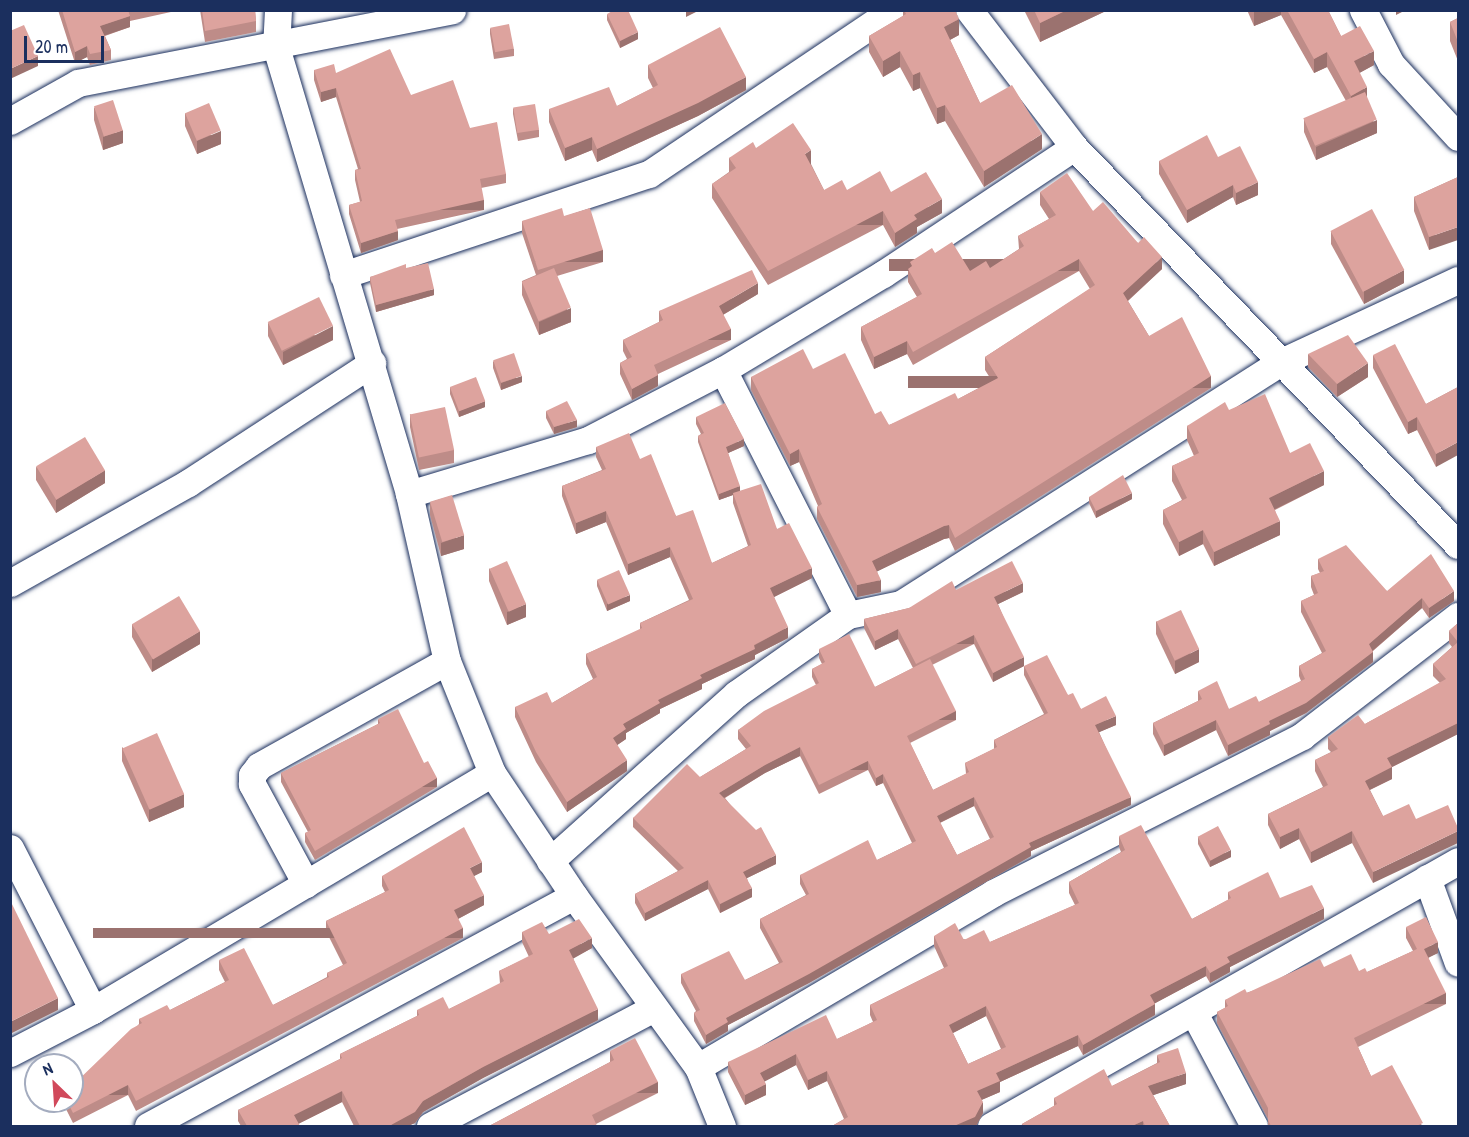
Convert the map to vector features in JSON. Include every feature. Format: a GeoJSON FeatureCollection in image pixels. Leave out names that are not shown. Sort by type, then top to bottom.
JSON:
{"type":"FeatureCollection","features":[{"type":"Feature","properties":{"kind":"street"},"geometry":{"type":"LineString","coordinates":[[278,10],[276,47],[343,275],[372,363],[409,494],[447,661],[492,773],[574,896],[698,1067],[719,1126]]}},
{"type":"Feature","properties":{"kind":"street"},"geometry":{"type":"LineString","coordinates":[[10,121],[78,84],[276,47],[452,10]]}},
{"type":"Feature","properties":{"kind":"street"},"geometry":{"type":"LineString","coordinates":[[343,275],[649,174],[893,10]]}},
{"type":"Feature","properties":{"kind":"street"},"geometry":{"type":"LineString","coordinates":[[969,10],[1074,147],[1458,545]]}},
{"type":"Feature","properties":{"kind":"street"},"geometry":{"type":"LineString","coordinates":[[1363,10],[1391,64],[1458,137]]}},
{"type":"Feature","properties":{"kind":"street"},"geometry":{"type":"LineString","coordinates":[[409,494],[588,440],[723,370],[883,274],[1074,147]]}},
{"type":"Feature","properties":{"kind":"street"},"geometry":{"type":"LineString","coordinates":[[550,861],[736,694],[848,615],[901,604],[1281,362],[1458,280]]}},
{"type":"Feature","properties":{"kind":"street"},"geometry":{"type":"LineString","coordinates":[[10,583],[188,483],[372,363]]}},
{"type":"Feature","properties":{"kind":"street"},"geometry":{"type":"LineString","coordinates":[[723,370],[848,615]]}},
{"type":"Feature","properties":{"kind":"street"},"geometry":{"type":"LineString","coordinates":[[698,1067],[993,893],[1302,736],[1458,616]]}},
{"type":"Feature","properties":{"kind":"street"},"geometry":{"type":"LineString","coordinates":[[306,884],[252,784],[252,775],[259,766],[447,661]]}},
{"type":"Feature","properties":{"kind":"street"},"geometry":{"type":"LineString","coordinates":[[10,1053],[93,1010],[492,773]]}},
{"type":"Feature","properties":{"kind":"street"},"geometry":{"type":"LineString","coordinates":[[10,848],[21,896],[93,1010]]}},
{"type":"Feature","properties":{"kind":"street"},"geometry":{"type":"LineString","coordinates":[[991,1126],[1194,1013],[1458,861]]}},
{"type":"Feature","properties":{"kind":"street"},"geometry":{"type":"LineString","coordinates":[[1428,878],[1458,963]]}},
{"type":"Feature","properties":{"kind":"street"},"geometry":{"type":"LineString","coordinates":[[148,1126],[574,896]]}},
{"type":"Feature","properties":{"kind":"street"},"geometry":{"type":"LineString","coordinates":[[430,1126],[654,1008]]}},
{"type":"Feature","properties":{"kind":"street"},"geometry":{"type":"LineString","coordinates":[[1194,1013],[1254,1126]]}},
{"type":"Feature","properties":{"kind":"building"},"geometry":{"type":"Polygon","coordinates":[[[62,10],[128,10],[130,16],[100,26],[111,50],[90,54],[87,46],[75,52],[62,10]]]}},
{"type":"Feature","properties":{"kind":"building"},"geometry":{"type":"Polygon","coordinates":[[[202,10],[255,10],[256,21],[205,31],[202,10]]]}},
{"type":"Feature","properties":{"kind":"building"},"geometry":{"type":"Polygon","coordinates":[[[614,10],[628,10],[638,32],[620,41],[607,14],[614,10]]]}},
{"type":"Feature","properties":{"kind":"building"},"geometry":{"type":"Polygon","coordinates":[[[904,10],[955,10],[959,19],[944,27],[980,103],[1012,85],[1042,134],[984,171],[945,105],[937,108],[920,72],[913,75],[900,51],[883,61],[869,36],[906,14],[904,10]]]}},
{"type":"Feature","properties":{"kind":"building"},"geometry":{"type":"Polygon","coordinates":[[[1034,10],[1067,10],[1040,23],[1034,10]]]}},
{"type":"Feature","properties":{"kind":"building"},"geometry":{"type":"Polygon","coordinates":[[[1287,10],[1328,10],[1341,36],[1360,26],[1374,51],[1354,61],[1367,87],[1351,96],[1327,52],[1314,59],[1287,10]]]}},
{"type":"Feature","properties":{"kind":"building"},"geometry":{"type":"Polygon","coordinates":[[[1458,18],[1458,42],[1450,22],[1458,18]]]}},
{"type":"Feature","properties":{"kind":"building"},"geometry":{"type":"Polygon","coordinates":[[[509,24],[514,49],[495,52],[490,28],[509,24]]]}},
{"type":"Feature","properties":{"kind":"building"},"geometry":{"type":"Polygon","coordinates":[[[24,25],[38,56],[10,69],[10,31],[24,25]]]}},
{"type":"Feature","properties":{"kind":"building"},"geometry":{"type":"Polygon","coordinates":[[[720,27],[746,77],[698,103],[597,149],[592,137],[565,148],[549,109],[609,87],[617,106],[658,85],[648,65],[720,27]]]}},
{"type":"Feature","properties":{"kind":"building"},"geometry":{"type":"Polygon","coordinates":[[[390,49],[411,95],[453,80],[470,128],[497,122],[506,174],[480,179],[484,200],[395,220],[398,231],[361,243],[349,205],[362,201],[355,170],[361,169],[336,88],[321,92],[314,70],[334,64],[336,73],[390,49]]]}},
{"type":"Feature","properties":{"kind":"building"},"geometry":{"type":"Polygon","coordinates":[[[1365,92],[1377,120],[1315,146],[1303,118],[1365,92]]]}},
{"type":"Feature","properties":{"kind":"building"},"geometry":{"type":"Polygon","coordinates":[[[113,100],[123,130],[104,137],[94,106],[113,100]]]}},
{"type":"Feature","properties":{"kind":"building"},"geometry":{"type":"Polygon","coordinates":[[[209,103],[221,131],[197,141],[185,113],[209,103]]]}},
{"type":"Feature","properties":{"kind":"building"},"geometry":{"type":"Polygon","coordinates":[[[535,104],[539,130],[517,133],[513,107],[535,104]]]}},
{"type":"Feature","properties":{"kind":"building"},"geometry":{"type":"Polygon","coordinates":[[[793,123],[811,150],[805,154],[824,190],[842,180],[847,190],[880,171],[891,192],[926,172],[942,199],[914,215],[917,219],[895,233],[883,211],[768,271],[712,184],[736,168],[729,158],[753,142],[756,148],[793,123]]]}},
{"type":"Feature","properties":{"kind":"building"},"geometry":{"type":"Polygon","coordinates":[[[1207,135],[1218,157],[1240,146],[1258,182],[1236,193],[1233,185],[1187,210],[1159,161],[1207,135]]]}},
{"type":"Feature","properties":{"kind":"building"},"geometry":{"type":"Polygon","coordinates":[[[1067,173],[1093,211],[1103,202],[1138,243],[1144,237],[1162,257],[1123,293],[1149,336],[1182,317],[1211,376],[955,538],[949,525],[944,526],[872,561],[881,580],[857,585],[817,507],[822,504],[799,449],[790,454],[751,377],[803,349],[813,369],[845,353],[875,414],[881,411],[889,425],[955,393],[958,399],[998,378],[985,357],[1095,285],[1079,259],[913,352],[907,341],[874,357],[861,327],[922,294],[908,269],[912,266],[910,262],[932,248],[935,253],[952,242],[970,271],[986,261],[990,268],[1024,246],[1018,236],[1056,215],[1040,192],[1067,173]]]}},
{"type":"Feature","properties":{"kind":"building"},"geometry":{"type":"Polygon","coordinates":[[[1458,177],[1458,227],[1429,237],[1414,197],[1458,177]]]}},
{"type":"Feature","properties":{"kind":"building"},"geometry":{"type":"Polygon","coordinates":[[[562,208],[564,216],[590,208],[603,250],[538,270],[522,221],[562,208]]]}},
{"type":"Feature","properties":{"kind":"building"},"geometry":{"type":"Polygon","coordinates":[[[1372,209],[1404,270],[1363,292],[1331,231],[1372,209]]]}},
{"type":"Feature","properties":{"kind":"building"},"geometry":{"type":"Polygon","coordinates":[[[428,263],[434,289],[376,305],[370,277],[406,264],[406,268],[428,263]]]}},
{"type":"Feature","properties":{"kind":"building"},"geometry":{"type":"Polygon","coordinates":[[[554,268],[571,308],[539,321],[522,282],[554,268]]]}},
{"type":"Feature","properties":{"kind":"building"},"geometry":{"type":"Polygon","coordinates":[[[752,270],[758,283],[719,306],[731,329],[654,365],[658,375],[632,389],[620,363],[632,357],[623,340],[663,320],[659,311],[752,270]]]}},
{"type":"Feature","properties":{"kind":"building"},"geometry":{"type":"Polygon","coordinates":[[[319,297],[333,326],[282,351],[268,322],[319,297]]]}},
{"type":"Feature","properties":{"kind":"building"},"geometry":{"type":"Polygon","coordinates":[[[1348,335],[1368,363],[1337,384],[1308,354],[1348,335]]]}},
{"type":"Feature","properties":{"kind":"building"},"geometry":{"type":"Polygon","coordinates":[[[1395,344],[1426,404],[1458,387],[1458,442],[1436,454],[1417,417],[1408,422],[1373,355],[1395,344]]]}},
{"type":"Feature","properties":{"kind":"building"},"geometry":{"type":"Polygon","coordinates":[[[514,353],[522,376],[501,383],[493,360],[514,353]]]}},
{"type":"Feature","properties":{"kind":"building"},"geometry":{"type":"Polygon","coordinates":[[[476,377],[485,401],[459,411],[450,387],[476,377]]]}},
{"type":"Feature","properties":{"kind":"building"},"geometry":{"type":"Polygon","coordinates":[[[1265,394],[1290,453],[1310,443],[1324,471],[1269,498],[1280,521],[1214,552],[1203,530],[1179,542],[1163,510],[1187,498],[1172,466],[1199,453],[1187,426],[1225,402],[1229,410],[1265,394]]]}},
{"type":"Feature","properties":{"kind":"building"},"geometry":{"type":"Polygon","coordinates":[[[567,401],[577,420],[554,427],[546,411],[567,401]]]}},
{"type":"Feature","properties":{"kind":"building"},"geometry":{"type":"Polygon","coordinates":[[[725,403],[744,439],[726,447],[740,486],[719,494],[698,436],[704,433],[696,417],[725,403]]]}},
{"type":"Feature","properties":{"kind":"building"},"geometry":{"type":"Polygon","coordinates":[[[445,407],[454,450],[419,458],[410,414],[445,407]]]}},
{"type":"Feature","properties":{"kind":"building"},"geometry":{"type":"Polygon","coordinates":[[[629,433],[640,459],[651,454],[676,516],[693,510],[712,563],[751,545],[733,493],[761,484],[777,529],[789,523],[812,568],[770,588],[788,627],[754,645],[755,649],[700,675],[702,678],[658,700],[660,703],[623,724],[626,729],[613,738],[627,760],[567,802],[536,752],[515,707],[547,692],[552,703],[597,677],[586,654],[642,628],[640,623],[693,599],[670,547],[628,564],[606,511],[576,523],[562,486],[606,469],[596,447],[629,433]]]}},
{"type":"Feature","properties":{"kind":"building"},"geometry":{"type":"Polygon","coordinates":[[[85,437],[105,470],[56,500],[36,466],[85,437]]]}},
{"type":"Feature","properties":{"kind":"building"},"geometry":{"type":"Polygon","coordinates":[[[1123,475],[1132,493],[1096,511],[1089,497],[1123,475]]]}},
{"type":"Feature","properties":{"kind":"building"},"geometry":{"type":"Polygon","coordinates":[[[452,495],[464,535],[442,542],[430,502],[452,495]]]}},
{"type":"Feature","properties":{"kind":"building"},"geometry":{"type":"Polygon","coordinates":[[[1346,545],[1387,591],[1431,554],[1454,591],[1429,608],[1422,598],[1369,644],[1373,652],[1306,703],[1269,721],[1270,724],[1228,745],[1216,720],[1164,745],[1153,723],[1202,699],[1198,691],[1217,681],[1229,709],[1256,696],[1259,702],[1305,679],[1299,666],[1326,651],[1301,601],[1318,593],[1311,576],[1324,571],[1318,559],[1346,545]]]}},
{"type":"Feature","properties":{"kind":"building"},"geometry":{"type":"Polygon","coordinates":[[[507,561],[526,604],[509,612],[490,569],[507,561]]]}},
{"type":"Feature","properties":{"kind":"building"},"geometry":{"type":"Polygon","coordinates":[[[1012,561],[1023,583],[994,597],[1024,657],[993,673],[974,635],[916,664],[898,629],[875,641],[864,619],[909,608],[952,581],[956,590],[1012,561]]]}},
{"type":"Feature","properties":{"kind":"building"},"geometry":{"type":"Polygon","coordinates":[[[619,570],[630,595],[608,604],[597,580],[619,570]]]}},
{"type":"Feature","properties":{"kind":"building"},"geometry":{"type":"Polygon","coordinates":[[[179,596],[200,631],[153,659],[132,624],[179,596]]]}},
{"type":"Feature","properties":{"kind":"building"},"geometry":{"type":"Polygon","coordinates":[[[1181,610],[1199,649],[1175,660],[1157,621],[1181,610]]]}},
{"type":"Feature","properties":{"kind":"building"},"geometry":{"type":"Polygon","coordinates":[[[1458,623],[1458,642],[1449,631],[1458,623]]]}},
{"type":"Feature","properties":{"kind":"building"},"geometry":{"type":"Polygon","coordinates":[[[849,634],[875,687],[930,659],[956,711],[907,736],[933,790],[969,772],[965,763],[997,747],[994,740],[1048,713],[1024,666],[1047,655],[1068,695],[1073,693],[1081,709],[1106,696],[1116,716],[1095,725],[1131,797],[1029,843],[1031,847],[809,974],[726,1018],[728,1022],[706,1035],[694,1013],[700,1010],[681,974],[729,951],[745,980],[783,962],[760,919],[809,894],[800,875],[868,840],[877,860],[916,841],[883,774],[876,778],[868,761],[819,785],[800,747],[719,793],[756,830],[761,827],[776,855],[743,872],[752,888],[720,904],[708,880],[645,913],[635,894],[684,868],[633,818],[687,764],[700,777],[751,746],[738,730],[764,711],[819,683],[812,669],[825,662],[819,649],[849,634]],[[974,797],[937,816],[957,855],[994,837],[974,797]]]}},
{"type":"Feature","properties":{"kind":"building"},"geometry":{"type":"Polygon","coordinates":[[[1458,642],[1458,723],[1387,758],[1392,767],[1365,781],[1383,816],[1409,804],[1416,819],[1448,805],[1458,831],[1373,872],[1352,831],[1311,852],[1299,828],[1280,837],[1268,814],[1328,785],[1315,760],[1338,749],[1328,737],[1358,715],[1365,724],[1446,679],[1433,664],[1458,642]]]}},
{"type":"Feature","properties":{"kind":"building"},"geometry":{"type":"Polygon","coordinates":[[[398,709],[424,763],[428,761],[437,778],[315,851],[305,833],[311,830],[281,773],[380,723],[378,719],[398,709]]]}},
{"type":"Feature","properties":{"kind":"building"},"geometry":{"type":"Polygon","coordinates":[[[157,733],[184,794],[150,810],[122,748],[157,733]]]}},
{"type":"Feature","properties":{"kind":"building"},"geometry":{"type":"Polygon","coordinates":[[[1141,825],[1192,919],[1231,898],[1228,892],[1268,872],[1280,898],[1312,885],[1324,908],[1227,957],[1230,962],[1210,973],[1206,966],[1150,995],[1155,1004],[1083,1045],[1078,1035],[996,1073],[1000,1081],[977,1091],[983,1102],[975,1117],[954,1126],[832,1126],[848,1117],[827,1071],[808,1080],[796,1054],[760,1073],[766,1084],[745,1095],[728,1062],[826,1015],[837,1039],[877,1020],[870,1005],[948,966],[934,936],[955,923],[964,940],[984,930],[990,942],[1079,903],[1069,882],[1125,850],[1119,836],[1141,825]],[[986,1006],[949,1025],[968,1064],[1006,1047],[986,1006]]]}},
{"type":"Feature","properties":{"kind":"building"},"geometry":{"type":"Polygon","coordinates":[[[1218,826],[1231,850],[1210,861],[1198,837],[1218,826]]]}},
{"type":"Feature","properties":{"kind":"building"},"geometry":{"type":"Polygon","coordinates":[[[464,827],[482,862],[470,868],[484,895],[454,910],[463,928],[136,1101],[128,1085],[84,1107],[84,1074],[131,1029],[142,1023],[139,1019],[167,1005],[170,1010],[229,980],[219,960],[244,948],[273,1005],[329,977],[327,973],[347,963],[326,921],[389,890],[382,876],[464,827]]]}},
{"type":"Feature","properties":{"kind":"building"},"geometry":{"type":"Polygon","coordinates":[[[10,900],[58,998],[10,1022],[10,900]]]}},
{"type":"Feature","properties":{"kind":"building"},"geometry":{"type":"Polygon","coordinates":[[[1426,917],[1438,942],[1424,949],[1446,993],[1354,1038],[1371,1076],[1392,1065],[1423,1123],[1416,1126],[1271,1126],[1268,1120],[1268,1108],[1217,1012],[1228,1006],[1225,1000],[1245,989],[1247,993],[1320,959],[1324,967],[1351,954],[1359,971],[1365,968],[1367,972],[1417,949],[1406,927],[1426,917]]]}},
{"type":"Feature","properties":{"kind":"building"},"geometry":{"type":"Polygon","coordinates":[[[579,919],[592,938],[569,950],[598,1009],[483,1067],[423,1101],[415,1112],[392,1126],[360,1126],[342,1091],[294,1115],[300,1126],[247,1126],[238,1110],[342,1058],[340,1054],[419,1015],[417,1010],[443,997],[449,1009],[504,981],[499,971],[533,954],[522,932],[542,922],[549,934],[579,919]]]}},
{"type":"Feature","properties":{"kind":"building"},"geometry":{"type":"Polygon","coordinates":[[[635,1038],[658,1082],[592,1115],[597,1126],[489,1126],[614,1060],[610,1051],[635,1038]]]}},
{"type":"Feature","properties":{"kind":"building"},"geometry":{"type":"Polygon","coordinates":[[[1178,1048],[1186,1073],[1148,1086],[1170,1126],[1145,1126],[1143,1121],[1132,1126],[1024,1126],[1022,1124],[1057,1104],[1054,1098],[1104,1069],[1112,1086],[1160,1062],[1157,1055],[1178,1048]]]}}]}
